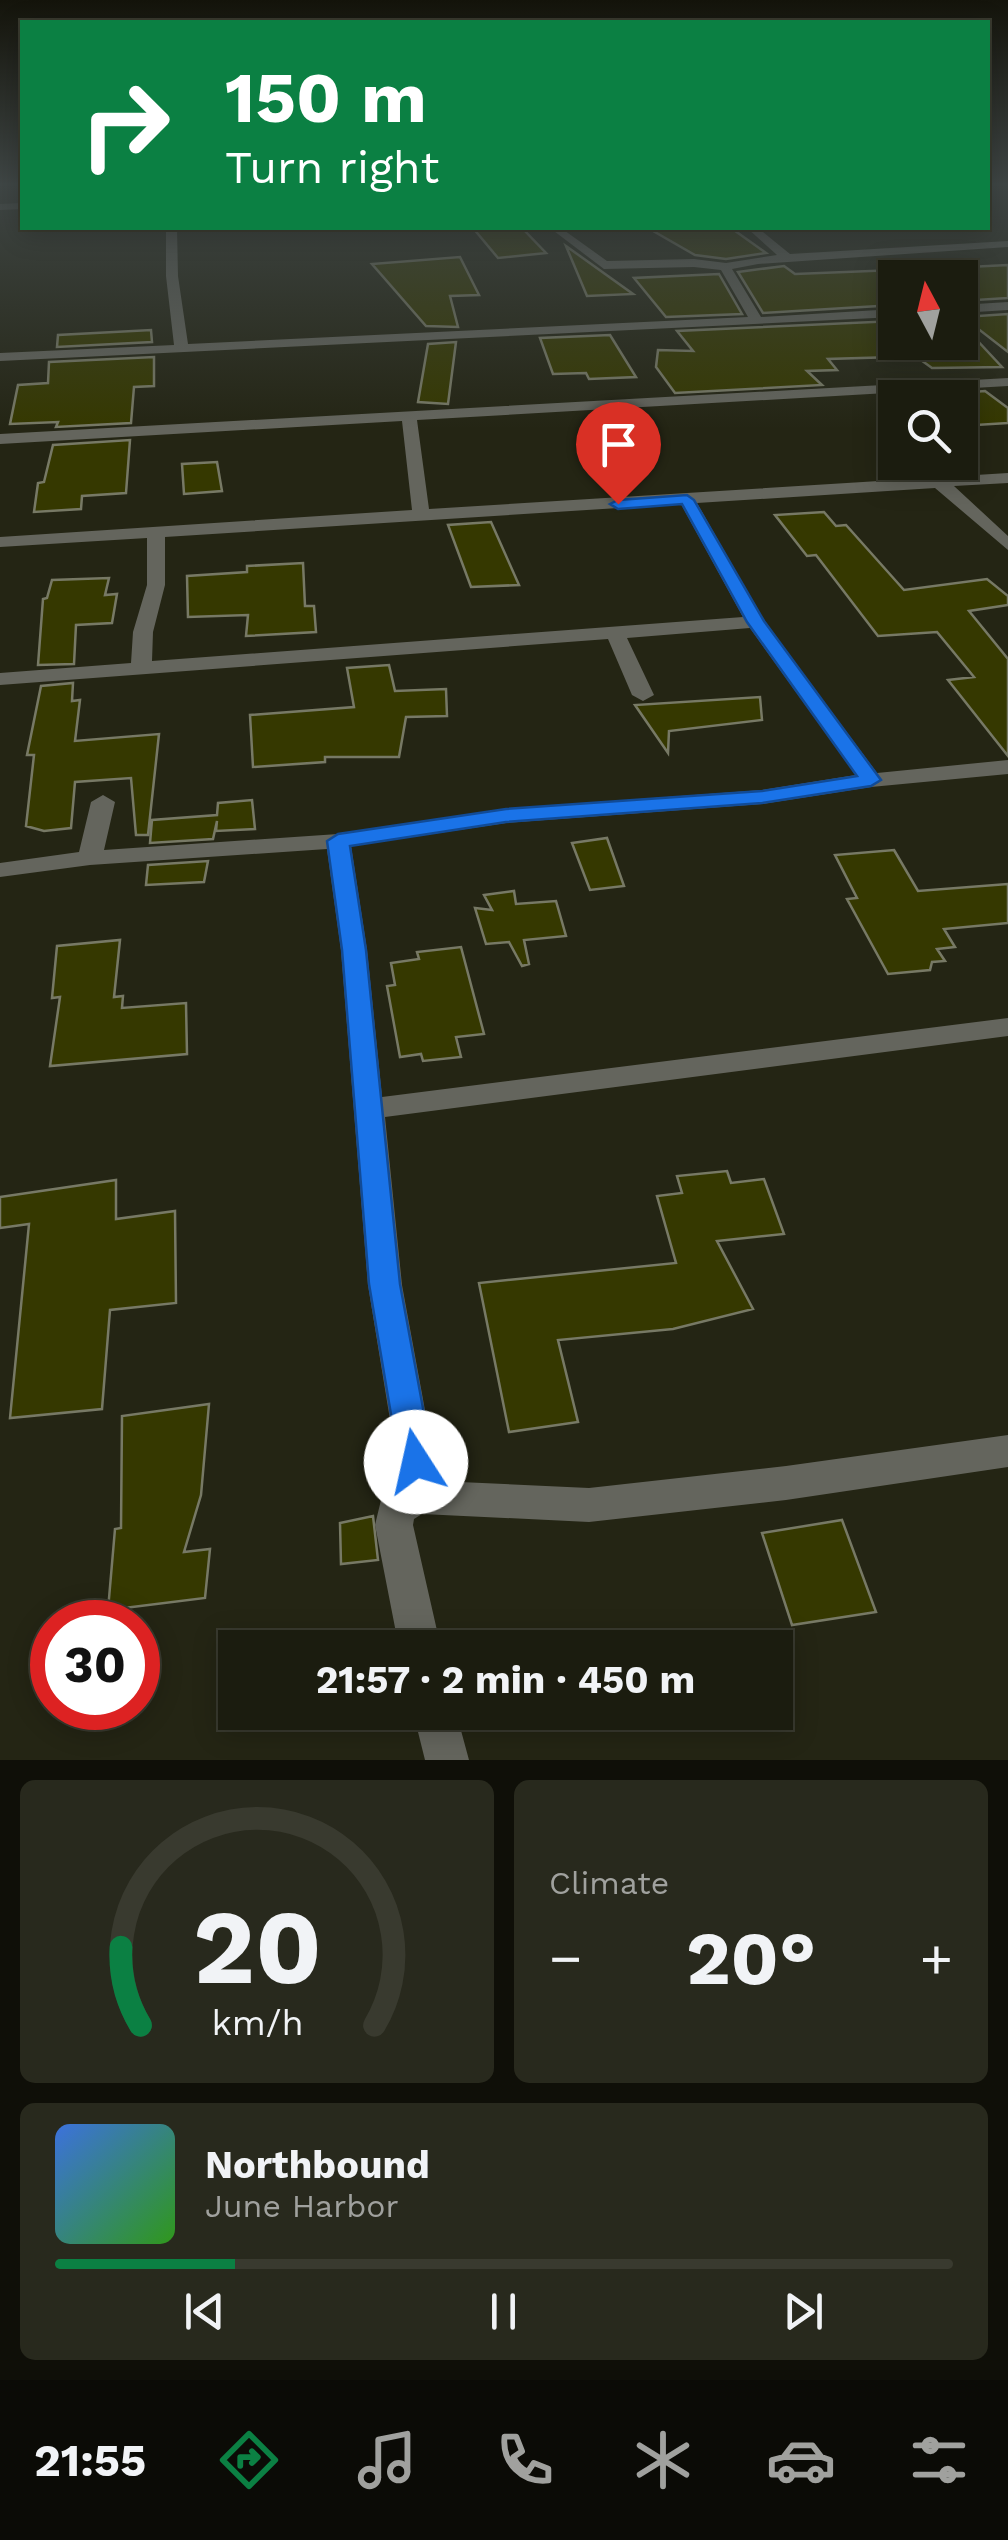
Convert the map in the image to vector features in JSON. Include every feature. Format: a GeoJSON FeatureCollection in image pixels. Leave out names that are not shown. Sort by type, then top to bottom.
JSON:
{"type":"FeatureCollection","features":[{"type":"Feature","properties":{"kind":"street"},"geometry":{"type":"LineString","coordinates":[[172,265],[182,350]]}},
{"type":"Feature","properties":{"kind":"street"},"geometry":{"type":"LineString","coordinates":[[717,265],[732,265]]}},
{"type":"Feature","properties":{"kind":"street"},"geometry":{"type":"LineString","coordinates":[[726,266],[728,279],[754,306],[755,321]]}},
{"type":"Feature","properties":{"kind":"street"},"geometry":{"type":"LineString","coordinates":[[978,308],[1008,306]]}},
{"type":"Feature","properties":{"kind":"street"},"geometry":{"type":"LineString","coordinates":[[0,357],[878,314]]}},
{"type":"Feature","properties":{"kind":"street"},"geometry":{"type":"LineString","coordinates":[[0,439],[1008,382]]}},
{"type":"Feature","properties":{"kind":"street"},"geometry":{"type":"LineString","coordinates":[[408,418],[421,515]]}},
{"type":"Feature","properties":{"kind":"street"},"geometry":{"type":"LineString","coordinates":[[0,542],[1008,478]]}},
{"type":"Feature","properties":{"kind":"street"},"geometry":{"type":"LineString","coordinates":[[944,481],[1008,546]]}},
{"type":"Feature","properties":{"kind":"street"},"geometry":{"type":"LineString","coordinates":[[687,500],[756,622],[871,780]]}},
{"type":"Feature","properties":{"kind":"street"},"geometry":{"type":"LineString","coordinates":[[141,671],[143,632],[156,585],[156,532]]}},
{"type":"Feature","properties":{"kind":"street"},"geometry":{"type":"LineString","coordinates":[[0,680],[756,622]]}},
{"type":"Feature","properties":{"kind":"street"},"geometry":{"type":"LineString","coordinates":[[615,633],[643,695]]}},
{"type":"Feature","properties":{"kind":"street"},"geometry":{"type":"LineString","coordinates":[[0,870],[90,858],[338,841],[506,816],[762,797],[871,780],[1008,766]]}},
{"type":"Feature","properties":{"kind":"street"},"geometry":{"type":"LineString","coordinates":[[90,858],[103,802]]}},
{"type":"Feature","properties":{"kind":"street"},"geometry":{"type":"LineString","coordinates":[[338,841],[354,950],[385,1284],[422,1497]]}},
{"type":"Feature","properties":{"kind":"street"},"geometry":{"type":"LineString","coordinates":[[368,1109],[1008,1026]]}},
{"type":"Feature","properties":{"kind":"street"},"geometry":{"type":"LineString","coordinates":[[416,1630],[394,1512],[422,1497],[590,1505],[1008,1452]]}},
{"type":"Feature","properties":{"kind":"street"},"geometry":{"type":"LineString","coordinates":[[438,1730],[446,1760]]}},
{"type":"Feature","properties":{"kind":"building"},"geometry":{"type":"Polygon","coordinates":[[[373,265],[464,265],[479,295],[450,296],[458,327],[426,326],[373,265]]]}},
{"type":"Feature","properties":{"kind":"building"},"geometry":{"type":"Polygon","coordinates":[[[574,265],[593,265],[633,294],[587,296],[574,265]]]}},
{"type":"Feature","properties":{"kind":"building"},"geometry":{"type":"Polygon","coordinates":[[[1008,265],[1008,298],[978,300],[978,266],[1008,265]]]}},
{"type":"Feature","properties":{"kind":"building"},"geometry":{"type":"Polygon","coordinates":[[[784,266],[795,274],[878,271],[878,306],[763,313],[738,272],[784,266]]]}},
{"type":"Feature","properties":{"kind":"building"},"geometry":{"type":"Polygon","coordinates":[[[719,274],[742,314],[666,317],[634,278],[719,274]]]}},
{"type":"Feature","properties":{"kind":"building"},"geometry":{"type":"Polygon","coordinates":[[[1008,314],[1008,352],[978,329],[978,316],[1008,314]]]}},
{"type":"Feature","properties":{"kind":"building"},"geometry":{"type":"Polygon","coordinates":[[[878,322],[878,358],[828,359],[837,370],[807,371],[822,385],[675,393],[656,367],[658,350],[693,351],[677,331],[878,322]]]}},
{"type":"Feature","properties":{"kind":"building"},"geometry":{"type":"Polygon","coordinates":[[[151,330],[152,342],[57,347],[58,335],[151,330]]]}},
{"type":"Feature","properties":{"kind":"building"},"geometry":{"type":"Polygon","coordinates":[[[610,335],[636,377],[589,379],[586,373],[553,374],[540,338],[610,335]]]}},
{"type":"Feature","properties":{"kind":"building"},"geometry":{"type":"Polygon","coordinates":[[[978,341],[1002,367],[932,368],[921,360],[978,360],[978,341]]]}},
{"type":"Feature","properties":{"kind":"building"},"geometry":{"type":"Polygon","coordinates":[[[456,342],[448,404],[418,402],[428,344],[456,342]]]}},
{"type":"Feature","properties":{"kind":"building"},"geometry":{"type":"Polygon","coordinates":[[[154,357],[154,386],[134,387],[131,423],[56,427],[58,422],[10,424],[18,385],[48,383],[49,362],[154,357]]]}},
{"type":"Feature","properties":{"kind":"building"},"geometry":{"type":"Polygon","coordinates":[[[985,391],[1008,408],[1008,423],[978,425],[978,392],[985,391]]]}},
{"type":"Feature","properties":{"kind":"building"},"geometry":{"type":"Polygon","coordinates":[[[130,440],[126,493],[82,496],[81,509],[34,512],[38,483],[44,482],[53,445],[130,440]]]}},
{"type":"Feature","properties":{"kind":"building"},"geometry":{"type":"Polygon","coordinates":[[[217,462],[222,491],[184,494],[182,464],[217,462]]]}},
{"type":"Feature","properties":{"kind":"building"},"geometry":{"type":"Polygon","coordinates":[[[824,512],[836,526],[846,525],[904,590],[987,579],[1008,596],[1008,605],[969,611],[1008,659],[1008,756],[948,680],[974,677],[937,632],[878,636],[816,555],[807,556],[775,515],[824,512]]]}},
{"type":"Feature","properties":{"kind":"building"},"geometry":{"type":"Polygon","coordinates":[[[491,522],[519,585],[471,587],[448,525],[491,522]]]}},
{"type":"Feature","properties":{"kind":"building"},"geometry":{"type":"Polygon","coordinates":[[[303,563],[305,606],[314,606],[316,632],[246,636],[248,615],[188,617],[187,576],[247,572],[247,566],[303,563]]]}},
{"type":"Feature","properties":{"kind":"building"},"geometry":{"type":"Polygon","coordinates":[[[109,578],[105,595],[117,594],[112,623],[76,625],[74,664],[38,665],[43,599],[47,598],[52,580],[109,578]]]}},
{"type":"Feature","properties":{"kind":"building"},"geometry":{"type":"Polygon","coordinates":[[[389,665],[395,691],[446,689],[447,716],[406,717],[399,757],[325,757],[325,762],[253,767],[250,715],[354,707],[347,668],[389,665]]]}},
{"type":"Feature","properties":{"kind":"building"},"geometry":{"type":"Polygon","coordinates":[[[73,683],[72,701],[80,700],[75,741],[159,734],[148,835],[136,835],[131,778],[75,782],[71,828],[44,831],[26,826],[34,755],[27,755],[41,686],[73,683]]]}},
{"type":"Feature","properties":{"kind":"building"},"geometry":{"type":"Polygon","coordinates":[[[760,697],[762,720],[669,731],[668,753],[635,705],[760,697]]]}},
{"type":"Feature","properties":{"kind":"building"},"geometry":{"type":"Polygon","coordinates":[[[252,800],[255,829],[216,831],[217,821],[213,839],[150,843],[152,820],[217,815],[218,803],[252,800]]]}},
{"type":"Feature","properties":{"kind":"building"},"geometry":{"type":"Polygon","coordinates":[[[607,838],[624,886],[590,890],[572,843],[607,838]]]}},
{"type":"Feature","properties":{"kind":"building"},"geometry":{"type":"Polygon","coordinates":[[[894,850],[918,891],[1008,884],[1008,923],[944,929],[955,947],[937,949],[945,961],[932,962],[930,970],[888,974],[847,899],[857,898],[835,855],[894,850]]]}},
{"type":"Feature","properties":{"kind":"building"},"geometry":{"type":"Polygon","coordinates":[[[208,861],[204,882],[146,885],[148,865],[208,861]]]}},
{"type":"Feature","properties":{"kind":"building"},"geometry":{"type":"Polygon","coordinates":[[[514,891],[516,904],[556,901],[566,936],[524,940],[529,964],[522,966],[509,942],[486,944],[475,908],[492,910],[484,895],[514,891]]]}},
{"type":"Feature","properties":{"kind":"building"},"geometry":{"type":"Polygon","coordinates":[[[120,940],[114,997],[123,996],[122,1008],[186,1003],[187,1054],[50,1066],[60,997],[52,998],[57,946],[120,940]]]}},
{"type":"Feature","properties":{"kind":"building"},"geometry":{"type":"Polygon","coordinates":[[[461,947],[484,1034],[456,1037],[461,1057],[423,1061],[421,1054],[400,1057],[387,986],[395,985],[391,963],[419,959],[417,952],[461,947]]]}},
{"type":"Feature","properties":{"kind":"building"},"geometry":{"type":"Polygon","coordinates":[[[727,1171],[731,1183],[764,1179],[784,1234],[717,1241],[753,1309],[673,1329],[558,1340],[578,1422],[509,1432],[479,1283],[676,1263],[657,1196],[682,1193],[677,1176],[727,1171]]]}},
{"type":"Feature","properties":{"kind":"building"},"geometry":{"type":"Polygon","coordinates":[[[116,1180],[116,1219],[175,1211],[176,1303],[110,1310],[102,1409],[10,1418],[29,1224],[0,1228],[0,1197],[116,1180]]]}},
{"type":"Feature","properties":{"kind":"building"},"geometry":{"type":"Polygon","coordinates":[[[209,1404],[201,1495],[184,1552],[210,1549],[205,1598],[160,1604],[160,1600],[109,1600],[115,1529],[121,1528],[122,1416],[209,1404]]]}},
{"type":"Feature","properties":{"kind":"building"},"geometry":{"type":"Polygon","coordinates":[[[373,1516],[378,1560],[341,1564],[340,1523],[373,1516]]]}},
{"type":"Feature","properties":{"kind":"building"},"geometry":{"type":"Polygon","coordinates":[[[842,1520],[876,1612],[792,1625],[762,1533],[842,1520]]]}},
{"type":"Feature","properties":{"kind":"route"},"geometry":{"type":"LineString","coordinates":[[416,1462],[385,1284],[354,950],[338,841],[506,816],[762,797],[871,780],[756,622],[722,568],[710,537],[687,500],[618,504]]}}]}
